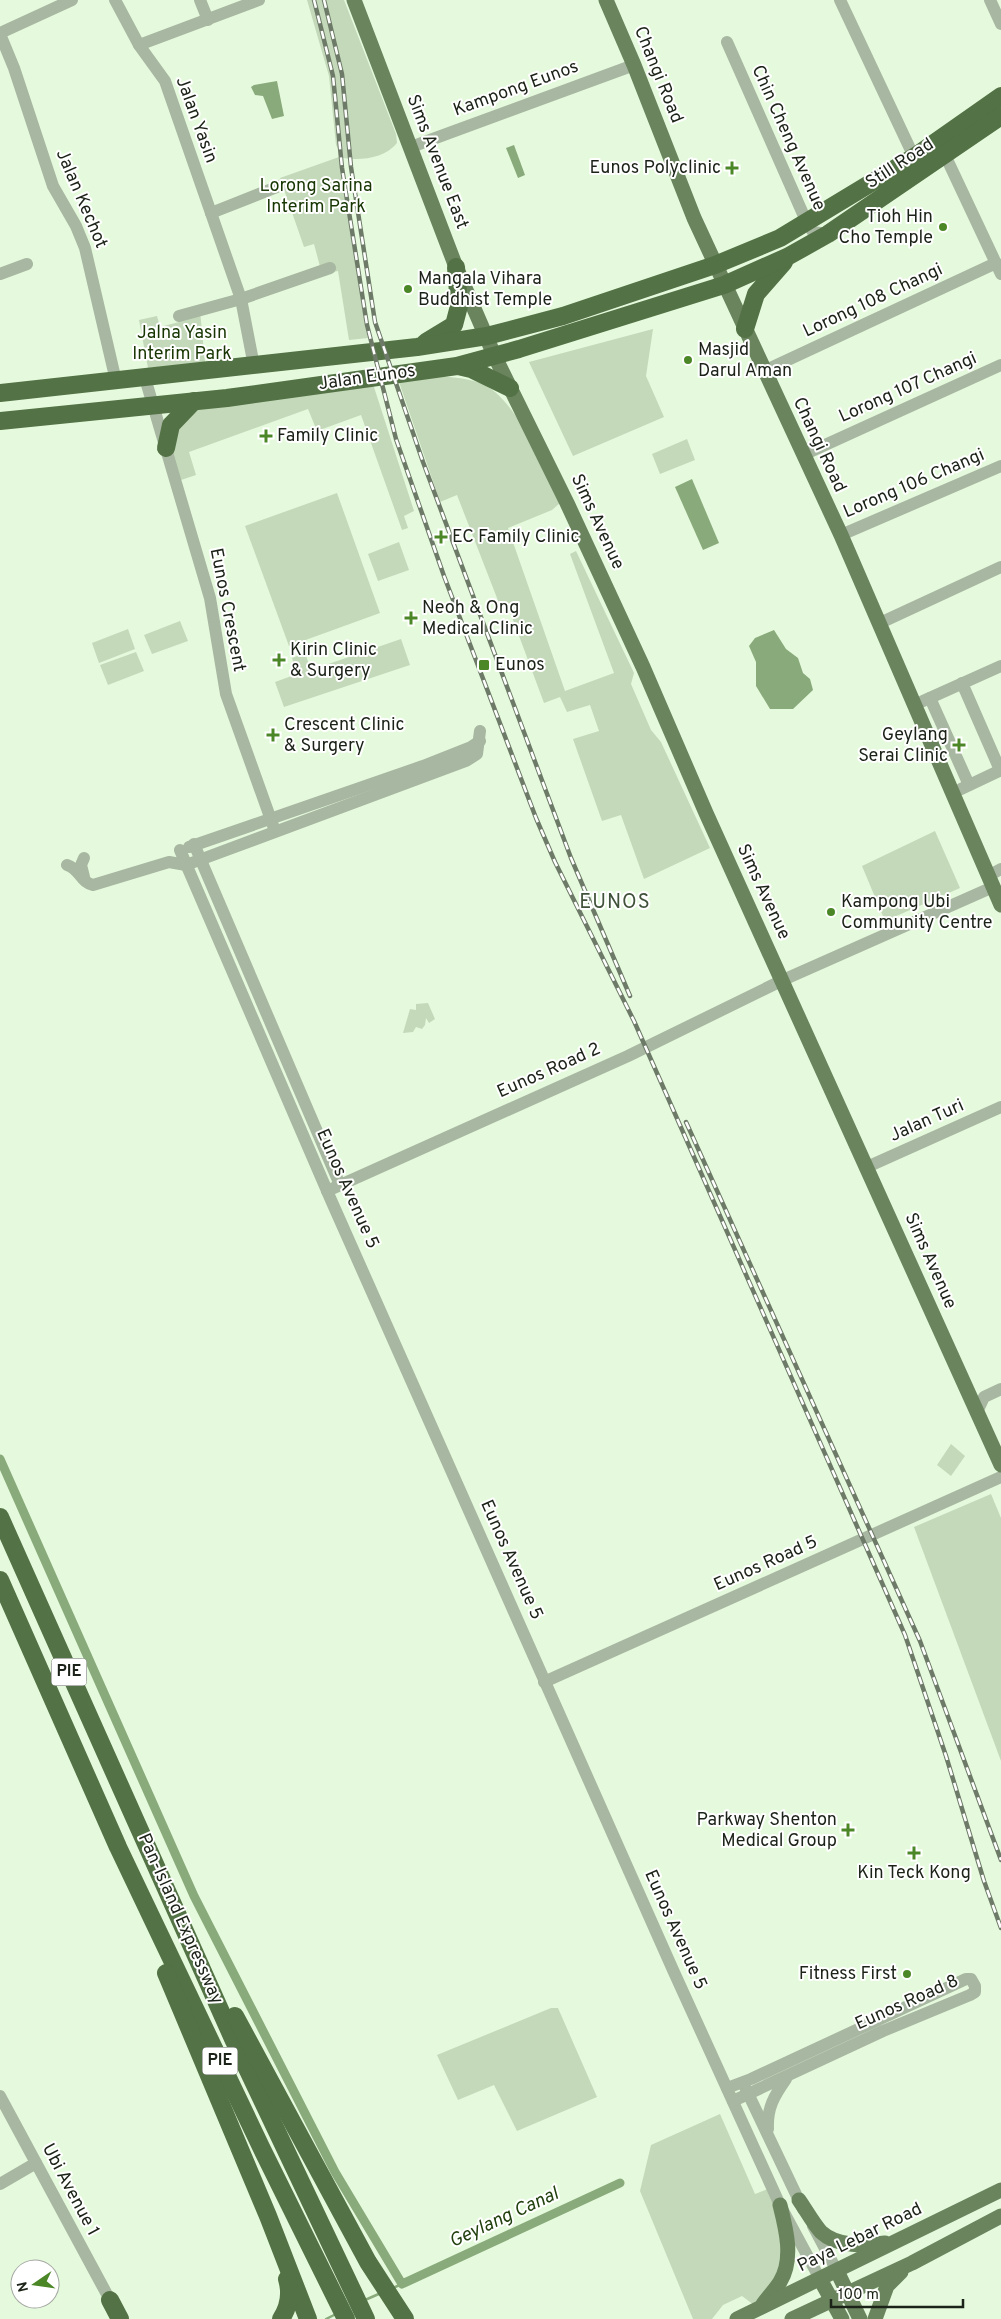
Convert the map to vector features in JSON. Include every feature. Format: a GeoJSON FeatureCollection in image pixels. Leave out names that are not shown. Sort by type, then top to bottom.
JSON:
{"type":"FeatureCollection","features":[{"type":"Feature","properties":{"kind":"highway","name":"Still Road"},"geometry":{"type":"LineString","coordinates":[[715,266],[780,238],[806,223],[914,157],[1001,96]]}},
{"type":"Feature","properties":{"kind":"highway","name":"Still Road"},"geometry":{"type":"LineString","coordinates":[[724,285],[787,258],[834,230],[1001,116]]}},
{"type":"Feature","properties":{"kind":"highway"},"geometry":{"type":"LineString","coordinates":[[828,209],[829,220],[836,225],[834,230]]}},
{"type":"Feature","properties":{"kind":"highway"},"geometry":{"type":"LineString","coordinates":[[744,329],[756,294],[787,258]]}},
{"type":"Feature","properties":{"kind":"highway","name":"Jalan Eunos"},"geometry":{"type":"LineString","coordinates":[[0,393],[417,347],[487,336],[604,304],[715,266]]}},
{"type":"Feature","properties":{"kind":"highway"},"geometry":{"type":"LineString","coordinates":[[417,347],[454,325],[460,306],[456,267]]}},
{"type":"Feature","properties":{"kind":"highway","name":"Jalan Eunos"},"geometry":{"type":"LineString","coordinates":[[0,421],[64,416],[194,401],[457,366],[495,357],[724,285]]}},
{"type":"Feature","properties":{"kind":"highway"},"geometry":{"type":"LineString","coordinates":[[457,366],[471,369],[510,388]]}},
{"type":"Feature","properties":{"kind":"highway"},"geometry":{"type":"LineString","coordinates":[[59,387],[65,389],[73,400],[70,412],[64,416]]}},
{"type":"Feature","properties":{"kind":"highway"},"geometry":{"type":"LineString","coordinates":[[166,448],[171,425],[194,401]]}},
{"type":"Feature","properties":{"kind":"highway","name":"Pan-Island Expressway"},"geometry":{"type":"LineString","coordinates":[[0,1517],[234,2041],[366,2319]]}},
{"type":"Feature","properties":{"kind":"highway","name":"Pan-Island Expressway"},"geometry":{"type":"LineString","coordinates":[[0,1580],[118,1846],[346,2319]]}},
{"type":"Feature","properties":{"kind":"highway"},"geometry":{"type":"LineString","coordinates":[[118,1846],[159,1956],[268,2216],[308,2319]]}},
{"type":"Feature","properties":{"kind":"highway"},"geometry":{"type":"LineString","coordinates":[[204,1972],[220,1984],[254,2053],[386,2291],[405,2319]]}},
{"type":"Feature","properties":{"kind":"highway"},"geometry":{"type":"LineString","coordinates":[[268,2216],[290,2290],[287,2310],[281,2319]]}},
{"type":"Feature","properties":{"kind":"highway"},"geometry":{"type":"LineString","coordinates":[[110,2300],[120,2319]]}},
{"type":"Feature","properties":{"kind":"main road","name":"Sims Avenue East"},"geometry":{"type":"LineString","coordinates":[[354,0],[456,267],[487,336]]}},
{"type":"Feature","properties":{"kind":"main road","name":"Changi Road"},"geometry":{"type":"LineString","coordinates":[[606,0],[715,266],[841,535],[952,793],[994,877],[1001,905]]}},
{"type":"Feature","properties":{"kind":"main road","name":"Sims Avenue"},"geometry":{"type":"LineString","coordinates":[[487,336],[495,357],[560,487],[616,607],[706,813],[978,1410],[1001,1465]]}},
{"type":"Feature","properties":{"kind":"main road","name":"Paya Lebar Road"},"geometry":{"type":"LineString","coordinates":[[737,2319],[1001,2190]]}},
{"type":"Feature","properties":{"kind":"main road"},"geometry":{"type":"LineString","coordinates":[[799,2200],[822,2232],[834,2239],[861,2245],[896,2242]]}},
{"type":"Feature","properties":{"kind":"main road"},"geometry":{"type":"LineString","coordinates":[[762,2306],[780,2281],[786,2266],[788,2250],[780,2205]]}},
{"type":"Feature","properties":{"kind":"main road"},"geometry":{"type":"LineString","coordinates":[[792,2319],[912,2263],[1001,2216]]}},
{"type":"Feature","properties":{"kind":"main road"},"geometry":{"type":"LineString","coordinates":[[875,2319],[887,2286],[912,2263]]}},
{"type":"Feature","properties":{"kind":"main road"},"geometry":{"type":"LineString","coordinates":[[837,2271],[860,2319]]}},
{"type":"Feature","properties":{"kind":"main road"},"geometry":{"type":"LineString","coordinates":[[820,2279],[842,2319]]}},
{"type":"Feature","properties":{"kind":"street"},"geometry":{"type":"LineString","coordinates":[[0,33],[72,0]]}},
{"type":"Feature","properties":{"kind":"street","name":"Jalan Yasin"},"geometry":{"type":"LineString","coordinates":[[115,0],[139,45],[165,81],[241,299],[254,366]]}},
{"type":"Feature","properties":{"kind":"street"},"geometry":{"type":"LineString","coordinates":[[200,0],[208,20]]}},
{"type":"Feature","properties":{"kind":"street"},"geometry":{"type":"LineString","coordinates":[[139,45],[259,0]]}},
{"type":"Feature","properties":{"kind":"street"},"geometry":{"type":"LineString","coordinates":[[840,0],[914,157]]}},
{"type":"Feature","properties":{"kind":"street"},"geometry":{"type":"LineString","coordinates":[[990,0],[1001,24]]}},
{"type":"Feature","properties":{"kind":"street","name":"Jalan Kechot"},"geometry":{"type":"LineString","coordinates":[[0,33],[14,68],[53,186],[76,226],[85,248],[116,381]]}},
{"type":"Feature","properties":{"kind":"street","name":"Chin Cheng Avenue"},"geometry":{"type":"LineString","coordinates":[[728,42],[806,223],[813,232],[834,230]]}},
{"type":"Feature","properties":{"kind":"street","name":"Kampong Eunos"},"geometry":{"type":"LineString","coordinates":[[410,147],[634,65]]}},
{"type":"Feature","properties":{"kind":"street"},"geometry":{"type":"LineString","coordinates":[[945,155],[999,269]]}},
{"type":"Feature","properties":{"kind":"street"},"geometry":{"type":"LineString","coordinates":[[211,213],[282,185]]}},
{"type":"Feature","properties":{"kind":"street"},"geometry":{"type":"LineString","coordinates":[[0,274],[27,264]]}},
{"type":"Feature","properties":{"kind":"street"},"geometry":{"type":"LineString","coordinates":[[179,316],[241,299],[330,268]]}},
{"type":"Feature","properties":{"kind":"street","name":"Lorong 108 Changi"},"geometry":{"type":"LineString","coordinates":[[764,372],[999,269]]}},
{"type":"Feature","properties":{"kind":"street","name":"Lorong 107 Changi"},"geometry":{"type":"LineString","coordinates":[[803,455],[1001,365]]}},
{"type":"Feature","properties":{"kind":"street","name":"Eunos Crescent"},"geometry":{"type":"LineString","coordinates":[[144,378],[210,598],[226,694],[273,825]]}},
{"type":"Feature","properties":{"kind":"street","name":"Lorong 106 Changi"},"geometry":{"type":"LineString","coordinates":[[841,535],[1001,466]]}},
{"type":"Feature","properties":{"kind":"street"},"geometry":{"type":"LineString","coordinates":[[880,623],[1001,567]]}},
{"type":"Feature","properties":{"kind":"street"},"geometry":{"type":"LineString","coordinates":[[914,705],[1001,666]]}},
{"type":"Feature","properties":{"kind":"street"},"geometry":{"type":"LineString","coordinates":[[952,793],[1000,770],[962,683]]}},
{"type":"Feature","properties":{"kind":"street"},"geometry":{"type":"LineString","coordinates":[[930,698],[969,785]]}},
{"type":"Feature","properties":{"kind":"street"},"geometry":{"type":"LineString","coordinates":[[170,862],[180,850],[194,844],[273,825],[466,760],[477,754],[480,736]]}},
{"type":"Feature","properties":{"kind":"street"},"geometry":{"type":"LineString","coordinates":[[67,865],[76,868],[90,885],[97,884],[170,862],[186,865],[273,825]]}},
{"type":"Feature","properties":{"kind":"street","name":"Eunos Avenue 5"},"geometry":{"type":"LineString","coordinates":[[194,844],[340,1185]]}},
{"type":"Feature","properties":{"kind":"street","name":"Eunos Avenue 5"},"geometry":{"type":"LineString","coordinates":[[180,850],[327,1190],[544,1682],[780,2205],[820,2279]]}},
{"type":"Feature","properties":{"kind":"street"},"geometry":{"type":"LineString","coordinates":[[84,858],[81,865],[84,880]]}},
{"type":"Feature","properties":{"kind":"street","name":"Eunos Road 2"},"geometry":{"type":"LineString","coordinates":[[327,1190],[628,1056],[994,877]]}},
{"type":"Feature","properties":{"kind":"street","name":"Jalan Turi"},"geometry":{"type":"LineString","coordinates":[[868,1167],[1001,1107]]}},
{"type":"Feature","properties":{"kind":"street"},"geometry":{"type":"LineString","coordinates":[[978,1410],[984,1397],[1001,1389]]}},
{"type":"Feature","properties":{"kind":"street","name":"Eunos Road 5"},"geometry":{"type":"LineString","coordinates":[[544,1682],[1001,1477]]}},
{"type":"Feature","properties":{"kind":"street","name":"Eunos Road 8"},"geometry":{"type":"LineString","coordinates":[[727,2088],[966,1979],[972,1980],[976,1989],[970,1995],[883,2032],[733,2101]]}},
{"type":"Feature","properties":{"kind":"street"},"geometry":{"type":"LineString","coordinates":[[768,2134],[767,2115],[772,2098],[788,2077]]}},
{"type":"Feature","properties":{"kind":"street"},"geometry":{"type":"LineString","coordinates":[[742,2082],[799,2200],[837,2271]]}},
{"type":"Feature","properties":{"kind":"street","name":"Ubi Avenue 1"},"geometry":{"type":"LineString","coordinates":[[0,2096],[110,2300]]}},
{"type":"Feature","properties":{"kind":"street"},"geometry":{"type":"LineString","coordinates":[[0,2184],[36,2163]]}},
{"type":"Feature","properties":{"kind":"green space"},"geometry":{"type":"Polygon","coordinates":[[[307,0],[344,0],[396,134],[397,143],[386,152],[365,159],[343,158],[336,145],[329,76],[307,0]]]}},
{"type":"Feature","properties":{"kind":"green space","name":"Lorong Sarina Interim Park"},"geometry":{"type":"Polygon","coordinates":[[[339,157],[368,338],[349,340],[338,271],[322,274],[314,244],[304,247],[280,178],[339,157]]]}},
{"type":"Feature","properties":{"kind":"green space","name":"Jalna Yasin Interim Park"},"geometry":{"type":"Polygon","coordinates":[[[200,311],[205,362],[148,368],[139,320],[157,316],[160,327],[179,322],[178,317],[200,311]]]}},
{"type":"Feature","properties":{"kind":"green space"},"geometry":{"type":"Polygon","coordinates":[[[653,329],[646,376],[664,417],[573,456],[529,362],[653,329]]]}},
{"type":"Feature","properties":{"kind":"green space"},"geometry":{"type":"Polygon","coordinates":[[[427,375],[461,378],[480,383],[493,391],[506,403],[528,436],[560,503],[552,510],[508,528],[565,691],[614,673],[570,554],[576,551],[634,673],[631,684],[651,730],[661,742],[710,848],[644,879],[621,815],[602,821],[573,739],[599,731],[590,705],[567,712],[560,697],[544,703],[509,609],[502,611],[457,495],[440,502],[398,379],[427,375]]]}},
{"type":"Feature","properties":{"kind":"green space"},"geometry":{"type":"Polygon","coordinates":[[[373,384],[414,511],[404,516],[408,528],[402,530],[361,415],[317,431],[308,409],[189,452],[196,475],[181,480],[169,443],[171,435],[194,409],[373,384]]]}},
{"type":"Feature","properties":{"kind":"green space"},"geometry":{"type":"Polygon","coordinates":[[[687,439],[695,460],[660,474],[652,454],[687,439]]]}},
{"type":"Feature","properties":{"kind":"green space"},"geometry":{"type":"Polygon","coordinates":[[[337,493],[380,613],[289,646],[245,526],[337,493]]]}},
{"type":"Feature","properties":{"kind":"green space"},"geometry":{"type":"Polygon","coordinates":[[[399,542],[409,570],[378,581],[368,554],[399,542]]]}},
{"type":"Feature","properties":{"kind":"green space"},"geometry":{"type":"Polygon","coordinates":[[[180,621],[188,641],[152,654],[144,635],[180,621]]]}},
{"type":"Feature","properties":{"kind":"green space"},"geometry":{"type":"Polygon","coordinates":[[[128,629],[135,649],[99,663],[92,643],[128,629]]]}},
{"type":"Feature","properties":{"kind":"green space"},"geometry":{"type":"Polygon","coordinates":[[[401,639],[410,665],[284,707],[275,682],[297,674],[292,658],[305,653],[311,670],[401,639]]]}},
{"type":"Feature","properties":{"kind":"green space"},"geometry":{"type":"Polygon","coordinates":[[[136,652],[144,671],[108,685],[100,665],[136,652]]]}},
{"type":"Feature","properties":{"kind":"green space"},"geometry":{"type":"Polygon","coordinates":[[[935,831],[960,888],[885,921],[862,866],[935,831]]]}},
{"type":"Feature","properties":{"kind":"green space"},"geometry":{"type":"Polygon","coordinates":[[[428,1003],[435,1019],[429,1023],[426,1018],[422,1029],[416,1027],[413,1032],[403,1033],[410,1009],[416,1010],[416,1004],[428,1003]]]}},
{"type":"Feature","properties":{"kind":"green space"},"geometry":{"type":"Polygon","coordinates":[[[951,1444],[965,1456],[951,1476],[937,1465],[951,1444]]]}},
{"type":"Feature","properties":{"kind":"green space"},"geometry":{"type":"Polygon","coordinates":[[[991,1494],[1001,1518],[1001,1761],[914,1527],[991,1494]]]}},
{"type":"Feature","properties":{"kind":"green space"},"geometry":{"type":"Polygon","coordinates":[[[551,2008],[558,2008],[597,2097],[517,2131],[494,2085],[458,2100],[437,2055],[551,2008]]]}},
{"type":"Feature","properties":{"kind":"green space"},"geometry":{"type":"Polygon","coordinates":[[[720,2114],[755,2194],[770,2188],[782,2233],[781,2270],[754,2305],[742,2296],[723,2305],[712,2319],[693,2319],[640,2191],[651,2145],[720,2114]]]}},
{"type":"Feature","properties":{"kind":"shaded area"},"geometry":{"type":"Polygon","coordinates":[[[277,81],[284,116],[272,119],[263,96],[255,95],[251,87],[277,81]]]}},
{"type":"Feature","properties":{"kind":"shaded area"},"geometry":{"type":"Polygon","coordinates":[[[514,145],[525,175],[518,178],[506,148],[514,145]]]}},
{"type":"Feature","properties":{"kind":"shaded area"},"geometry":{"type":"Polygon","coordinates":[[[692,479],[719,543],[703,550],[675,487],[692,479]]]}},
{"type":"Feature","properties":{"kind":"shaded area"},"geometry":{"type":"Polygon","coordinates":[[[774,630],[786,649],[798,658],[803,673],[810,679],[813,690],[793,709],[770,709],[756,686],[756,662],[749,646],[755,638],[774,630]]]}},
{"type":"Feature","properties":{"kind":"waterway","name":"Geylang Canal"},"geometry":{"type":"LineString","coordinates":[[0,1459],[194,1896],[335,2172],[402,2284],[620,2183]]}},
{"type":"Feature","properties":{"kind":"waterway"},"geometry":{"type":"LineString","coordinates":[[393,2288],[402,2284]]}},
{"type":"Feature","properties":{"kind":"waterway"},"geometry":{"type":"LineString","coordinates":[[365,2300],[381,2293]]}},
{"type":"Feature","properties":{"kind":"waterway"},"geometry":{"type":"LineString","coordinates":[[326,2319],[336,2314]]}},
{"type":"Feature","properties":{"kind":"railway"},"geometry":{"type":"LineString","coordinates":[[314,0],[333,76],[342,168],[367,325],[396,439],[444,576],[536,818],[555,862],[634,1021],[905,1635],[946,1756],[984,1881],[1001,1928]]}},
{"type":"Feature","properties":{"kind":"railway"},"geometry":{"type":"LineString","coordinates":[[324,0],[342,74],[351,167],[375,322],[423,462],[571,858],[630,996]]}},
{"type":"Feature","properties":{"kind":"railway"},"geometry":{"type":"LineString","coordinates":[[686,1122],[920,1641],[1001,1860]]}},
{"type":"Feature","properties":{"kind":"place","name":"Eunos Polyclinic"},"geometry":{"type":"Point","coordinates":[732,168]}},
{"type":"Feature","properties":{"kind":"place","name":"Tioh Hin Cho Temple"},"geometry":{"type":"Point","coordinates":[943,227]}},
{"type":"Feature","properties":{"kind":"place","name":"Mangala Vihara Buddhist Temple"},"geometry":{"type":"Point","coordinates":[408,289]}},
{"type":"Feature","properties":{"kind":"place","name":"Masjid Darul Aman"},"geometry":{"type":"Point","coordinates":[688,360]}},
{"type":"Feature","properties":{"kind":"place","name":"Family Clinic"},"geometry":{"type":"Point","coordinates":[266,436]}},
{"type":"Feature","properties":{"kind":"place","name":"EC Family Clinic"},"geometry":{"type":"Point","coordinates":[441,537]}},
{"type":"Feature","properties":{"kind":"place","name":"Neoh & Ong Medical Clinic"},"geometry":{"type":"Point","coordinates":[411,618]}},
{"type":"Feature","properties":{"kind":"place","name":"Kirin Clinic & Surgery"},"geometry":{"type":"Point","coordinates":[279,660]}},
{"type":"Feature","properties":{"kind":"place","name":"Eunos"},"geometry":{"type":"Point","coordinates":[484,665]}},
{"type":"Feature","properties":{"kind":"place","name":"Crescent Clinic & Surgery"},"geometry":{"type":"Point","coordinates":[273,735]}},
{"type":"Feature","properties":{"kind":"place","name":"Geylang Serai Clinic"},"geometry":{"type":"Point","coordinates":[959,745]}},
{"type":"Feature","properties":{"kind":"place","name":"Kampong Ubi Community Centre"},"geometry":{"type":"Point","coordinates":[831,912]}},
{"type":"Feature","properties":{"kind":"place","name":"Parkway Shenton Medical Group"},"geometry":{"type":"Point","coordinates":[848,1830]}},
{"type":"Feature","properties":{"kind":"place","name":"Kin Teck Kong"},"geometry":{"type":"Point","coordinates":[914,1853]}},
{"type":"Feature","properties":{"kind":"place","name":"Fitness First"},"geometry":{"type":"Point","coordinates":[907,1974]}},
{"type":"Feature","properties":{"kind":"district","name":"EUNOS"},"geometry":{"type":"Point","coordinates":[615,903]}}]}
